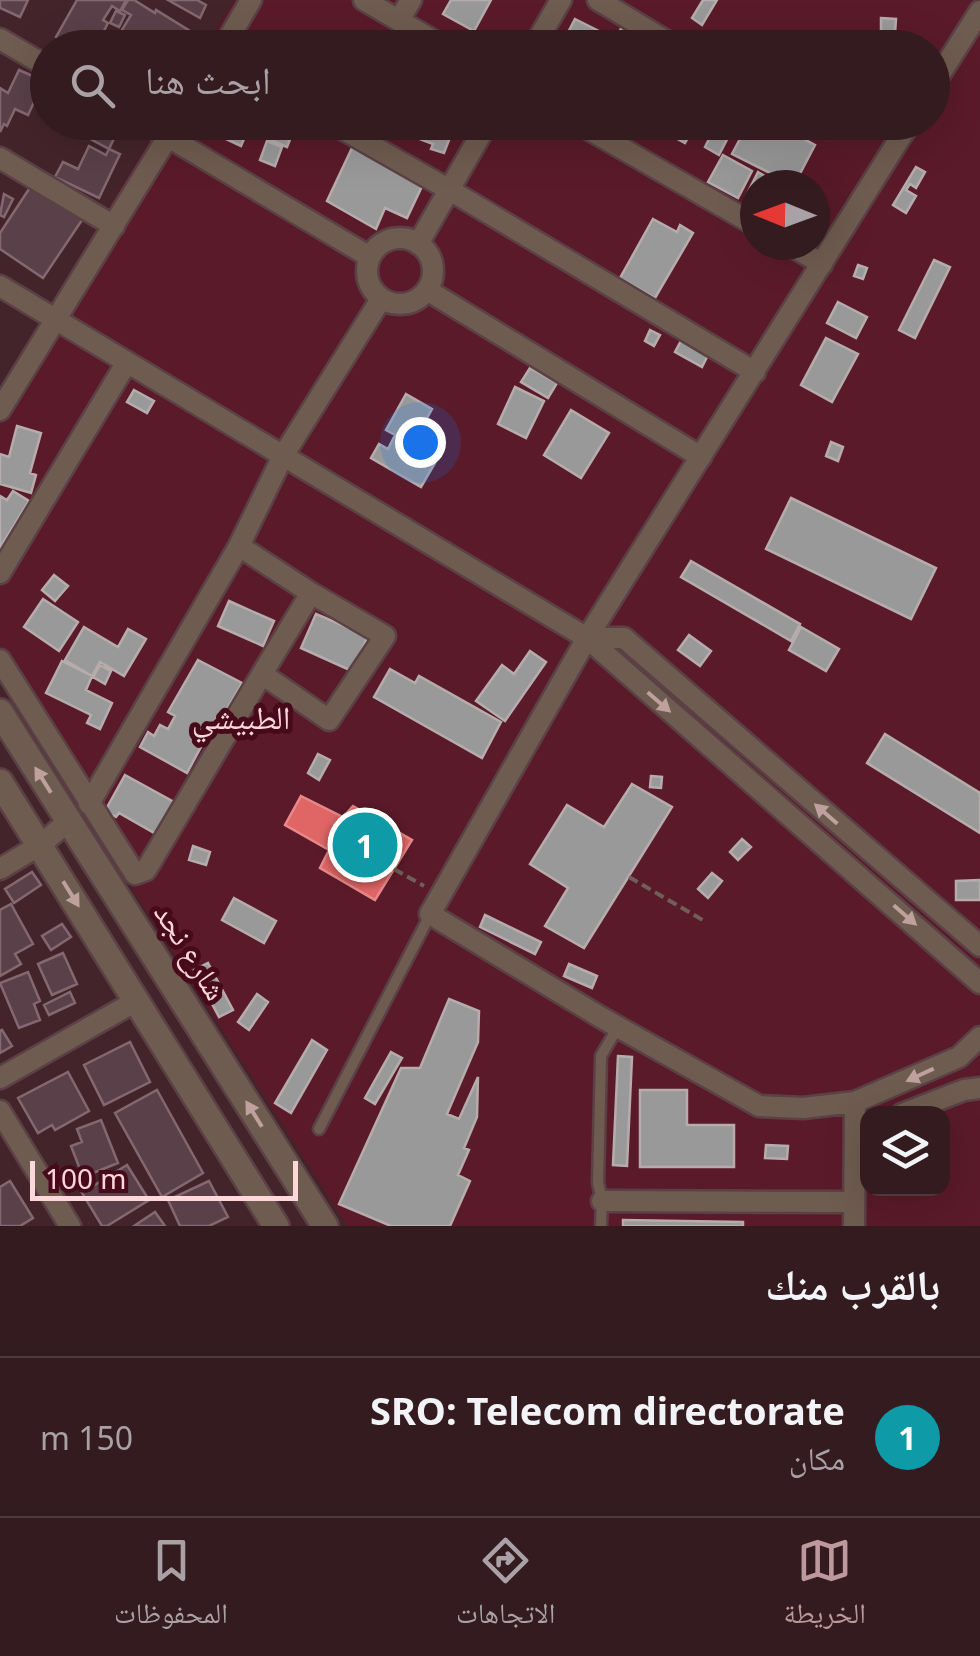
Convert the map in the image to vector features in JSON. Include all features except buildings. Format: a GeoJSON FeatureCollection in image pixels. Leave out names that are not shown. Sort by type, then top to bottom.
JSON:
{"type":"FeatureCollection","features":[{"type":"Feature","properties":{"kind":"street"},"geometry":{"type":"LineString","coordinates":[[234,30],[251,0]]}},
{"type":"Feature","properties":{"kind":"street"},"geometry":{"type":"LineString","coordinates":[[364,0],[416,30]]}},
{"type":"Feature","properties":{"kind":"street"},"geometry":{"type":"LineString","coordinates":[[399,20],[411,0]]}},
{"type":"Feature","properties":{"kind":"street"},"geometry":{"type":"LineString","coordinates":[[544,30],[561,0]]}},
{"type":"Feature","properties":{"kind":"street"},"geometry":{"type":"LineString","coordinates":[[598,0],[648,30]]}},
{"type":"Feature","properties":{"kind":"street"},"geometry":{"type":"LineString","coordinates":[[950,58],[980,11]]}},
{"type":"Feature","properties":{"kind":"street"},"geometry":{"type":"LineString","coordinates":[[0,39],[30,56]]}},
{"type":"Feature","properties":{"kind":"street"},"geometry":{"type":"LineString","coordinates":[[0,410],[167,140]]}},
{"type":"Feature","properties":{"kind":"street"},"geometry":{"type":"LineString","coordinates":[[189,140],[370,257]]}},
{"type":"Feature","properties":{"kind":"street"},"geometry":{"type":"LineString","coordinates":[[362,140],[754,372]]}},
{"type":"Feature","properties":{"kind":"street"},"geometry":{"type":"LineString","coordinates":[[418,244],[477,140]]}},
{"type":"Feature","properties":{"kind":"street"},"geometry":{"type":"LineString","coordinates":[[607,140],[740,216]]}},
{"type":"Feature","properties":{"kind":"street"},"geometry":{"type":"LineString","coordinates":[[899,140],[587,638],[436,905],[619,1026],[759,1106],[803,1108],[855,1102],[959,1057],[980,1038]]}},
{"type":"Feature","properties":{"kind":"street"},"geometry":{"type":"LineString","coordinates":[[0,158],[114,226]]}},
{"type":"Feature","properties":{"kind":"street"},"geometry":{"type":"LineString","coordinates":[[391,239],[410,239],[418,244],[426,250],[433,268],[427,290],[408,304],[390,304],[381,299],[369,284],[370,257],[382,242],[391,239]]}},
{"type":"Feature","properties":{"kind":"street"},"geometry":{"type":"LineString","coordinates":[[815,260],[822,264]]}},
{"type":"Feature","properties":{"kind":"street"},"geometry":{"type":"LineString","coordinates":[[0,286],[587,638],[980,982]]}},
{"type":"Feature","properties":{"kind":"street"},"geometry":{"type":"LineString","coordinates":[[427,290],[701,457]]}},
{"type":"Feature","properties":{"kind":"street"},"geometry":{"type":"LineString","coordinates":[[89,804],[239,546],[283,456],[381,299]]}},
{"type":"Feature","properties":{"kind":"street"},"geometry":{"type":"LineString","coordinates":[[0,573],[127,362]]}},
{"type":"Feature","properties":{"kind":"street"},"geometry":{"type":"LineString","coordinates":[[239,546],[385,636],[329,720],[262,674]]}},
{"type":"Feature","properties":{"kind":"street"},"geometry":{"type":"LineString","coordinates":[[0,660],[135,874],[146,870],[310,593]]}},
{"type":"Feature","properties":{"kind":"street"},"geometry":{"type":"LineString","coordinates":[[587,638],[624,638],[980,946]]}},
{"type":"Feature","properties":{"kind":"street","name":"شارع نجد"},"geometry":{"type":"LineString","coordinates":[[0,712],[325,1226]]}},
{"type":"Feature","properties":{"kind":"street"},"geometry":{"type":"LineString","coordinates":[[0,782],[276,1226]]}},
{"type":"Feature","properties":{"kind":"street"},"geometry":{"type":"LineString","coordinates":[[0,869],[40,845],[69,821]]}},
{"type":"Feature","properties":{"kind":"street"},"geometry":{"type":"LineString","coordinates":[[0,1078],[138,1000]]}},
{"type":"Feature","properties":{"kind":"street"},"geometry":{"type":"LineString","coordinates":[[923,1106],[980,1088]]}},
{"type":"Feature","properties":{"kind":"street"},"geometry":{"type":"LineString","coordinates":[[855,1102],[860,1123]]}},
{"type":"Feature","properties":{"kind":"street"},"geometry":{"type":"LineString","coordinates":[[0,1111],[70,1226]]}},
{"type":"Feature","properties":{"kind":"street"},"geometry":{"type":"LineString","coordinates":[[854,1226],[860,1138]]}},
{"type":"Feature","properties":{"kind":"street"},"geometry":{"type":"LineString","coordinates":[[602,1200],[854,1202]]}},
{"type":"Feature","properties":{"kind":"lane"},"geometry":{"type":"LineString","coordinates":[[319,1129],[436,905]]}},
{"type":"Feature","properties":{"kind":"lane"},"geometry":{"type":"LineString","coordinates":[[601,1226],[601,1056],[619,1026]]}},
{"type":"Feature","properties":{"kind":"path"},"geometry":{"type":"LineString","coordinates":[[394,868],[436,905]]}},
{"type":"Feature","properties":{"kind":"path"},"geometry":{"type":"LineString","coordinates":[[629,877],[706,922]]}},
{"type":"Feature","properties":{"kind":"shaded area"},"geometry":{"type":"Polygon","coordinates":[[[234,0],[980,0],[980,1226],[347,1226],[0,681],[0,388],[150,140],[950,140],[950,30],[215,30],[234,0]]]}},
{"type":"Feature","properties":{"kind":"place","name":"SRO: Telecom directorate"},"geometry":{"type":"Point","coordinates":[365,845]}},
{"type":"Feature","properties":{"kind":"district","name":"الطبيشي"},"geometry":{"type":"Point","coordinates":[241,718]}}]}
